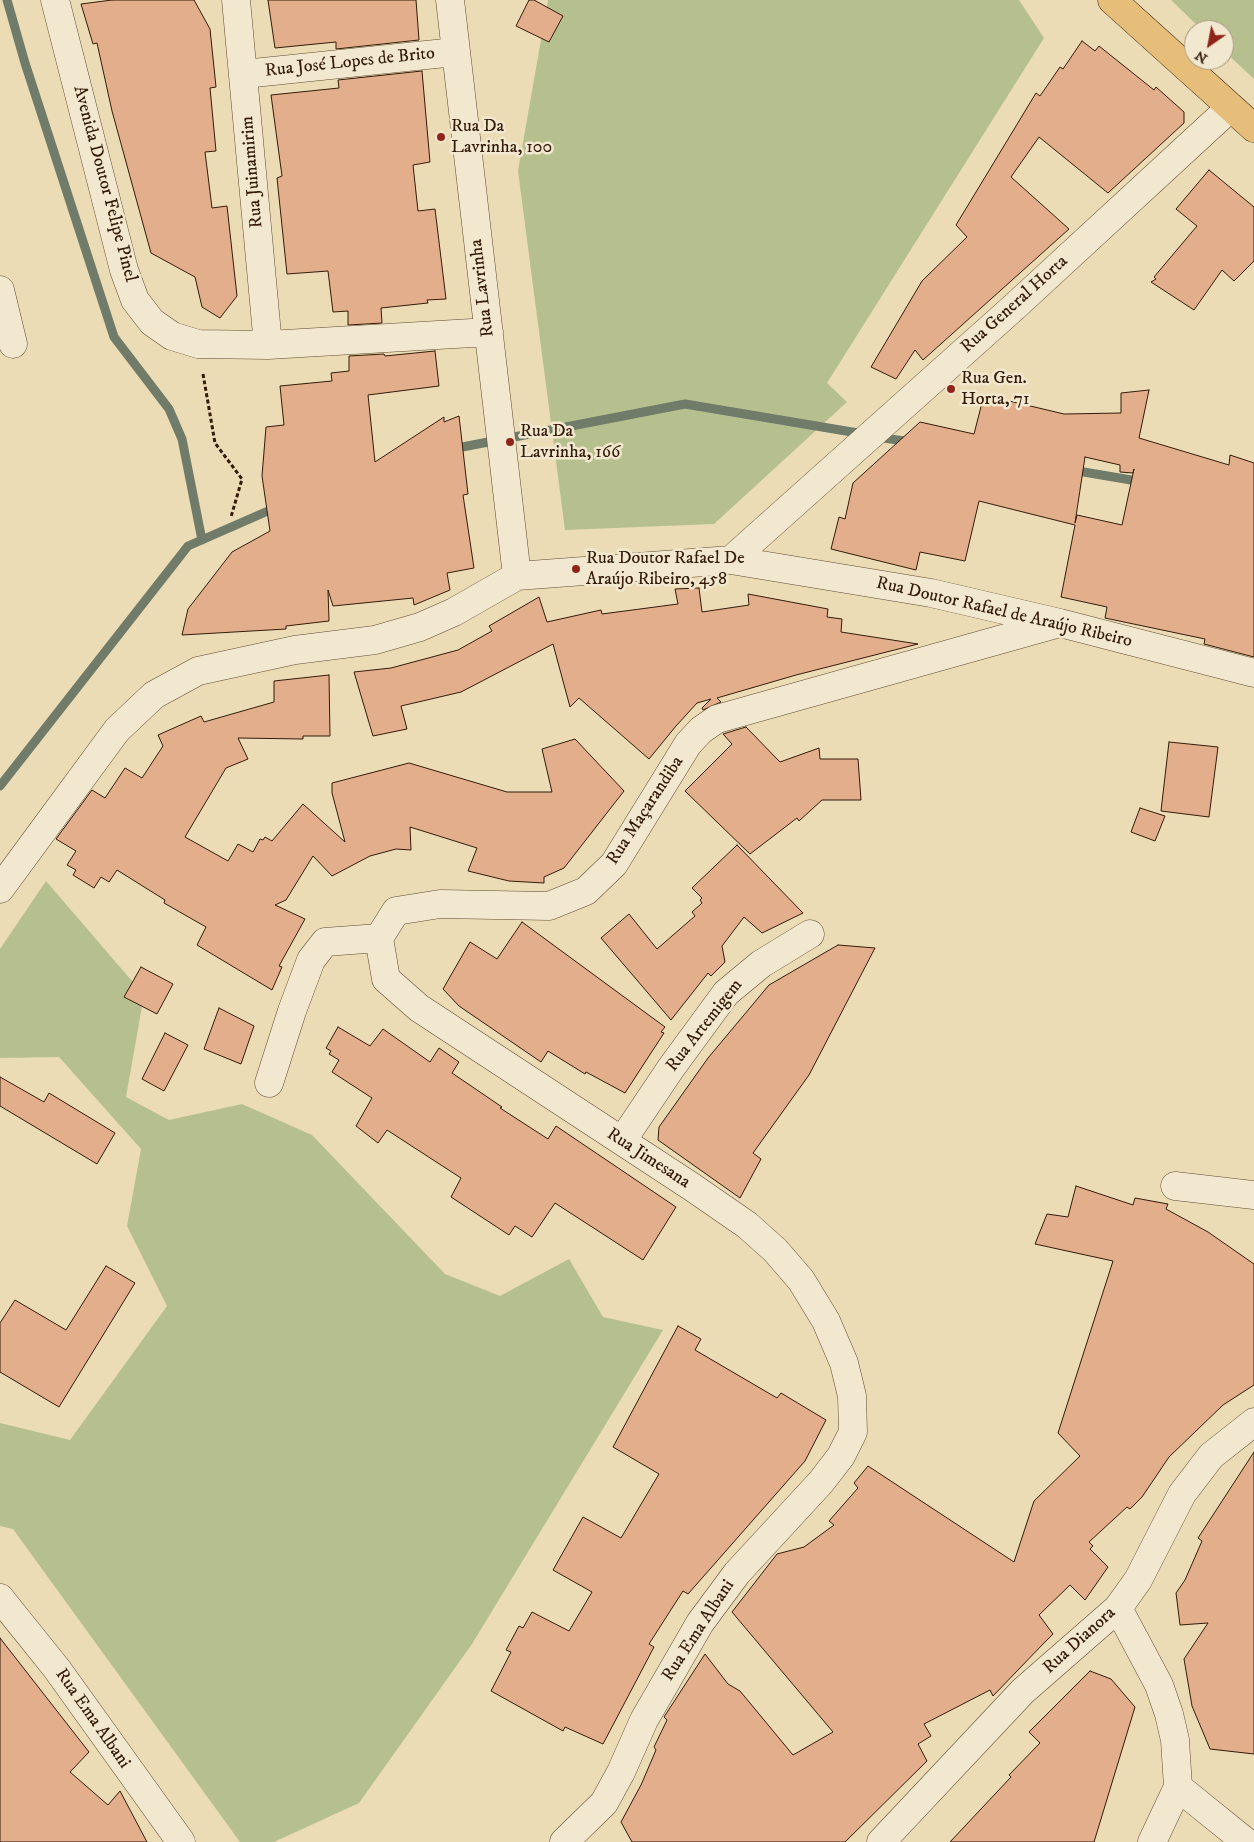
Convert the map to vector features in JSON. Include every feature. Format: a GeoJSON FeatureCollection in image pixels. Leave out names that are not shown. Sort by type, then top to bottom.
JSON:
{"type":"FeatureCollection","features":[{"type":"Feature","properties":{"kind":"main road"},"geometry":{"type":"LineString","coordinates":[[1112,0],[1254,128]]}},
{"type":"Feature","properties":{"kind":"street","name":"Avenida Doutor Felipe Pinel"},"geometry":{"type":"LineString","coordinates":[[56,0],[124,270],[135,300],[152,322],[172,336],[198,344],[268,345],[489,332]]}},
{"type":"Feature","properties":{"kind":"street","name":"Rua Juinamirim"},"geometry":{"type":"LineString","coordinates":[[236,0],[268,345]]}},
{"type":"Feature","properties":{"kind":"street","name":"Rua Lavrinha"},"geometry":{"type":"LineString","coordinates":[[450,0],[517,576]]}},
{"type":"Feature","properties":{"kind":"street","name":"Rua José Lopes de Brito"},"geometry":{"type":"LineString","coordinates":[[244,74],[455,52]]}},
{"type":"Feature","properties":{"kind":"street","name":"Rua General Horta"},"geometry":{"type":"LineString","coordinates":[[731,560],[1013,308],[1230,108]]}},
{"type":"Feature","properties":{"kind":"street"},"geometry":{"type":"LineString","coordinates":[[0,290],[13,344]]}},
{"type":"Feature","properties":{"kind":"street","name":"Rua Doutor Rafael de Araújo Ribeiro"},"geometry":{"type":"LineString","coordinates":[[0,889],[117,730],[154,694],[198,671],[295,650],[375,640],[420,627],[454,612],[517,576],[731,560],[932,593],[1060,623],[1254,673]]}},
{"type":"Feature","properties":{"kind":"street","name":"Rua Maçarandiba"},"geometry":{"type":"LineString","coordinates":[[378,938],[396,910],[440,904],[497,907],[549,906],[586,891],[614,864],[688,744],[701,730],[717,719],[1060,623]]}},
{"type":"Feature","properties":{"kind":"street","name":"Rua Artemigem"},"geometry":{"type":"LineString","coordinates":[[622,1141],[671,1068],[726,993],[761,964],[810,934]]}},
{"type":"Feature","properties":{"kind":"street"},"geometry":{"type":"LineString","coordinates":[[269,1083],[292,1011],[311,960],[325,942],[378,938]]}},
{"type":"Feature","properties":{"kind":"street","name":"Rua Jimesana"},"geometry":{"type":"LineString","coordinates":[[378,938],[386,979],[419,1008],[747,1225],[775,1250],[801,1280],[826,1321],[844,1363],[852,1396],[853,1432]]}},
{"type":"Feature","properties":{"kind":"street"},"geometry":{"type":"LineString","coordinates":[[1175,1186],[1254,1195]]}},
{"type":"Feature","properties":{"kind":"street","name":"Rua Dianora"},"geometry":{"type":"LineString","coordinates":[[881,1842],[1023,1692],[1118,1608],[1138,1580],[1182,1494],[1211,1456],[1254,1422]]}},
{"type":"Feature","properties":{"kind":"street","name":"Rua Ema Albani"},"geometry":{"type":"LineString","coordinates":[[564,1842],[604,1803],[621,1772],[648,1712],[700,1623],[737,1573],[821,1482],[841,1456],[853,1432]]}},
{"type":"Feature","properties":{"kind":"street","name":"Rua Ema Albani"},"geometry":{"type":"LineString","coordinates":[[0,1598],[57,1669],[181,1842]]}},
{"type":"Feature","properties":{"kind":"street"},"geometry":{"type":"LineString","coordinates":[[1118,1608],[1159,1685],[1169,1714],[1175,1740],[1178,1787],[1152,1842]]}},
{"type":"Feature","properties":{"kind":"street"},"geometry":{"type":"LineString","coordinates":[[1178,1787],[1246,1842]]}},
{"type":"Feature","properties":{"kind":"path"},"geometry":{"type":"LineString","coordinates":[[198,344],[215,443],[242,479],[231,517]]}},
{"type":"Feature","properties":{"kind":"green space"},"geometry":{"type":"Polygon","coordinates":[[[548,0],[1019,0],[1044,38],[827,383],[847,402],[714,524],[565,530],[518,171],[548,0]]]}},
{"type":"Feature","properties":{"kind":"green space"},"geometry":{"type":"Polygon","coordinates":[[[1171,0],[1254,0],[1254,79],[1234,60],[1234,20],[1192,20],[1171,0]]]}},
{"type":"Feature","properties":{"kind":"green space"},"geometry":{"type":"Polygon","coordinates":[[[46,881],[144,995],[126,1097],[169,1120],[242,1104],[312,1135],[445,1274],[500,1296],[569,1259],[603,1317],[663,1330],[472,1644],[359,1803],[274,1842],[240,1842],[13,1529],[0,1526],[0,1423],[70,1440],[167,1306],[127,1226],[141,1149],[59,1057],[0,1058],[0,949],[46,881]]]}},
{"type":"Feature","properties":{"kind":"building"},"geometry":{"type":"Polygon","coordinates":[[[112,0],[194,0],[210,29],[216,87],[210,88],[216,151],[205,152],[212,208],[227,206],[237,296],[220,318],[202,307],[195,277],[151,253],[112,111],[97,43],[93,44],[81,4],[112,0]]]}},
{"type":"Feature","properties":{"kind":"building"},"geometry":{"type":"Polygon","coordinates":[[[268,0],[416,0],[419,40],[336,49],[336,42],[275,48],[268,0]]]}},
{"type":"Feature","properties":{"kind":"building"},"geometry":{"type":"Polygon","coordinates":[[[529,0],[534,0],[563,16],[549,42],[516,26],[529,0]]]}},
{"type":"Feature","properties":{"kind":"building"},"geometry":{"type":"Polygon","coordinates":[[[1082,41],[1095,51],[1099,46],[1154,90],[1156,87],[1184,112],[1184,123],[1108,193],[1039,137],[1011,177],[1069,229],[923,360],[915,350],[896,379],[871,367],[922,281],[967,237],[956,225],[1036,93],[1040,96],[1060,67],[1063,69],[1082,41]]]}},
{"type":"Feature","properties":{"kind":"building"},"geometry":{"type":"Polygon","coordinates":[[[422,71],[430,162],[413,165],[418,211],[435,209],[446,299],[427,300],[428,303],[381,308],[382,323],[348,325],[348,311],[333,312],[328,271],[287,274],[277,178],[282,176],[271,95],[339,88],[338,80],[422,71]]]}},
{"type":"Feature","properties":{"kind":"building"},"geometry":{"type":"Polygon","coordinates":[[[1209,170],[1254,207],[1254,261],[1234,281],[1222,270],[1194,310],[1151,282],[1156,279],[1154,277],[1197,226],[1176,209],[1209,170]]]}},
{"type":"Feature","properties":{"kind":"building"},"geometry":{"type":"Polygon","coordinates":[[[435,351],[439,386],[368,395],[375,462],[444,417],[444,422],[459,416],[468,494],[463,495],[474,568],[447,573],[450,590],[414,605],[413,598],[333,606],[328,590],[329,621],[286,626],[286,629],[182,635],[188,609],[232,552],[270,531],[262,476],[266,427],[284,425],[280,386],[332,381],[331,373],[349,371],[349,356],[384,354],[385,356],[435,351]]]}},
{"type":"Feature","properties":{"kind":"building"},"geometry":{"type":"Polygon","coordinates":[[[1149,390],[1139,438],[1229,465],[1230,455],[1254,463],[1254,657],[1204,644],[1205,639],[1105,618],[1107,607],[1061,597],[1075,525],[979,501],[965,561],[920,552],[916,570],[831,549],[839,517],[845,519],[853,483],[920,422],[974,434],[984,395],[1064,414],[1121,413],[1121,393],[1149,390]],[[1085,457],[1075,523],[1077,515],[1122,525],[1134,469],[1133,473],[1120,472],[1120,465],[1085,457]]]}},
{"type":"Feature","properties":{"kind":"building"},"geometry":{"type":"Polygon","coordinates":[[[699,588],[702,612],[749,605],[748,594],[828,609],[827,617],[842,619],[841,632],[918,644],[796,675],[717,698],[721,702],[703,710],[702,708],[711,699],[697,703],[649,759],[579,698],[570,707],[553,644],[461,692],[401,706],[407,729],[373,736],[354,672],[391,668],[458,650],[492,631],[489,626],[539,597],[547,622],[601,610],[602,614],[678,604],[675,589],[699,588]]]}},
{"type":"Feature","properties":{"kind":"building"},"geometry":{"type":"Polygon","coordinates":[[[329,675],[330,736],[303,736],[303,739],[238,738],[248,759],[226,768],[185,837],[228,861],[238,844],[253,852],[260,839],[263,840],[265,837],[272,841],[303,804],[345,842],[332,793],[332,783],[409,763],[507,792],[552,792],[542,749],[575,739],[624,791],[564,868],[544,877],[544,883],[509,881],[468,871],[477,848],[410,827],[411,850],[396,849],[370,856],[332,876],[313,856],[286,900],[275,905],[305,919],[279,966],[282,967],[272,990],[197,945],[206,927],[164,903],[165,900],[117,870],[109,882],[101,877],[94,888],[73,875],[76,870],[67,865],[76,851],[56,839],[92,790],[105,798],[125,768],[142,778],[163,746],[158,735],[201,716],[204,722],[274,702],[274,681],[329,675]]]}},
{"type":"Feature","properties":{"kind":"building"},"geometry":{"type":"Polygon","coordinates":[[[746,727],[780,762],[819,748],[820,759],[858,759],[861,800],[822,800],[799,821],[797,818],[750,854],[685,791],[732,744],[723,734],[746,727]]]}},
{"type":"Feature","properties":{"kind":"building"},"geometry":{"type":"Polygon","coordinates":[[[1169,742],[1218,747],[1209,817],[1161,811],[1169,742]]]}},
{"type":"Feature","properties":{"kind":"building"},"geometry":{"type":"Polygon","coordinates":[[[1140,808],[1165,816],[1155,841],[1131,832],[1140,808]]]}},
{"type":"Feature","properties":{"kind":"building"},"geometry":{"type":"Polygon","coordinates":[[[737,845],[803,913],[762,933],[744,917],[722,946],[725,962],[711,976],[708,973],[671,1020],[601,938],[629,914],[657,949],[695,916],[692,912],[702,903],[700,900],[702,898],[692,888],[737,845]]]}},
{"type":"Feature","properties":{"kind":"building"},"geometry":{"type":"Polygon","coordinates":[[[522,922],[665,1027],[661,1032],[664,1033],[625,1093],[586,1072],[585,1074],[548,1051],[541,1062],[459,1006],[443,989],[470,942],[497,959],[522,922]]]}},
{"type":"Feature","properties":{"kind":"building"},"geometry":{"type":"Polygon","coordinates":[[[838,945],[875,948],[809,1075],[753,1153],[761,1159],[740,1198],[658,1140],[659,1127],[708,1058],[769,985],[838,945]]]}},
{"type":"Feature","properties":{"kind":"building"},"geometry":{"type":"Polygon","coordinates":[[[141,967],[173,984],[157,1014],[124,997],[141,967]]]}},
{"type":"Feature","properties":{"kind":"building"},"geometry":{"type":"Polygon","coordinates":[[[219,1008],[254,1026],[241,1064],[204,1049],[219,1008]]]}},
{"type":"Feature","properties":{"kind":"building"},"geometry":{"type":"Polygon","coordinates":[[[338,1027],[370,1046],[383,1029],[430,1062],[439,1048],[459,1062],[452,1073],[502,1107],[500,1108],[548,1139],[556,1126],[676,1207],[643,1260],[555,1203],[532,1237],[515,1226],[509,1235],[451,1197],[461,1178],[387,1130],[378,1143],[356,1126],[372,1098],[332,1072],[339,1060],[329,1054],[331,1051],[326,1048],[338,1027]]]}},
{"type":"Feature","properties":{"kind":"building"},"geometry":{"type":"Polygon","coordinates":[[[165,1033],[188,1045],[164,1091],[142,1079],[165,1033]]]}},
{"type":"Feature","properties":{"kind":"building"},"geometry":{"type":"Polygon","coordinates":[[[0,1077],[44,1102],[49,1093],[115,1133],[97,1164],[0,1106],[0,1077]]]}},
{"type":"Feature","properties":{"kind":"building"},"geometry":{"type":"Polygon","coordinates":[[[1076,1186],[1133,1205],[1135,1198],[1168,1204],[1166,1209],[1208,1232],[1254,1264],[1254,1385],[1223,1405],[1169,1457],[1142,1497],[1130,1509],[1127,1507],[1089,1542],[1093,1546],[1090,1549],[1108,1567],[1085,1600],[1070,1585],[1039,1615],[1053,1634],[993,1696],[990,1690],[924,1724],[931,1736],[918,1744],[927,1761],[845,1842],[632,1842],[621,1822],[641,1785],[656,1750],[654,1747],[667,1720],[664,1717],[705,1654],[728,1684],[740,1691],[793,1755],[833,1732],[732,1612],[777,1554],[804,1547],[834,1525],[829,1521],[858,1488],[854,1483],[868,1466],[1014,1562],[1034,1501],[1080,1456],[1058,1433],[1113,1261],[1035,1244],[1047,1214],[1068,1217],[1076,1186]]]}},
{"type":"Feature","properties":{"kind":"building"},"geometry":{"type":"Polygon","coordinates":[[[106,1266],[135,1283],[59,1407],[0,1372],[0,1323],[15,1300],[66,1330],[106,1266]]]}},
{"type":"Feature","properties":{"kind":"building"},"geometry":{"type":"Polygon","coordinates":[[[678,1326],[701,1339],[695,1350],[777,1398],[781,1393],[826,1420],[805,1461],[688,1594],[683,1591],[649,1644],[654,1647],[603,1744],[565,1727],[563,1731],[491,1691],[511,1652],[506,1650],[519,1626],[523,1628],[532,1612],[569,1631],[592,1592],[553,1570],[583,1517],[621,1538],[659,1474],[613,1447],[678,1326]]]}},
{"type":"Feature","properties":{"kind":"building"},"geometry":{"type":"Polygon","coordinates":[[[1254,1452],[1254,1754],[1210,1749],[1192,1706],[1184,1659],[1208,1623],[1180,1625],[1176,1593],[1185,1580],[1202,1541],[1198,1538],[1254,1452]]]}},
{"type":"Feature","properties":{"kind":"building"},"geometry":{"type":"Polygon","coordinates":[[[0,1638],[89,1752],[70,1772],[108,1805],[120,1791],[147,1842],[0,1842],[0,1638]]]}},
{"type":"Feature","properties":{"kind":"building"},"geometry":{"type":"Polygon","coordinates":[[[1090,1671],[1111,1679],[1135,1707],[1094,1842],[950,1842],[1040,1743],[1029,1732],[1090,1671]]]}},
{"type":"Feature","properties":{"kind":"waterway"},"geometry":{"type":"LineString","coordinates":[[7,0],[25,63],[114,337],[169,409],[182,439],[202,540]]}},
{"type":"Feature","properties":{"kind":"waterway"},"geometry":{"type":"LineString","coordinates":[[452,449],[685,404],[864,434]]}},
{"type":"Feature","properties":{"kind":"waterway"},"geometry":{"type":"LineString","coordinates":[[877,437],[911,442]]}},
{"type":"Feature","properties":{"kind":"waterway"},"geometry":{"type":"LineString","coordinates":[[1072,470],[1143,482]]}},
{"type":"Feature","properties":{"kind":"waterway"},"geometry":{"type":"LineString","coordinates":[[0,786],[188,546],[277,507]]}},
{"type":"Feature","properties":{"kind":"place","name":"Rua Da Lavrinha, 100"},"geometry":{"type":"Point","coordinates":[441,137]}},
{"type":"Feature","properties":{"kind":"place","name":"Rua Gen. Horta, 71"},"geometry":{"type":"Point","coordinates":[951,389]}},
{"type":"Feature","properties":{"kind":"place","name":"Rua Da Lavrinha, 166"},"geometry":{"type":"Point","coordinates":[510,442]}},
{"type":"Feature","properties":{"kind":"place","name":"Rua Doutor Rafael De Araújo Ribeiro, 458"},"geometry":{"type":"Point","coordinates":[576,569]}}]}
